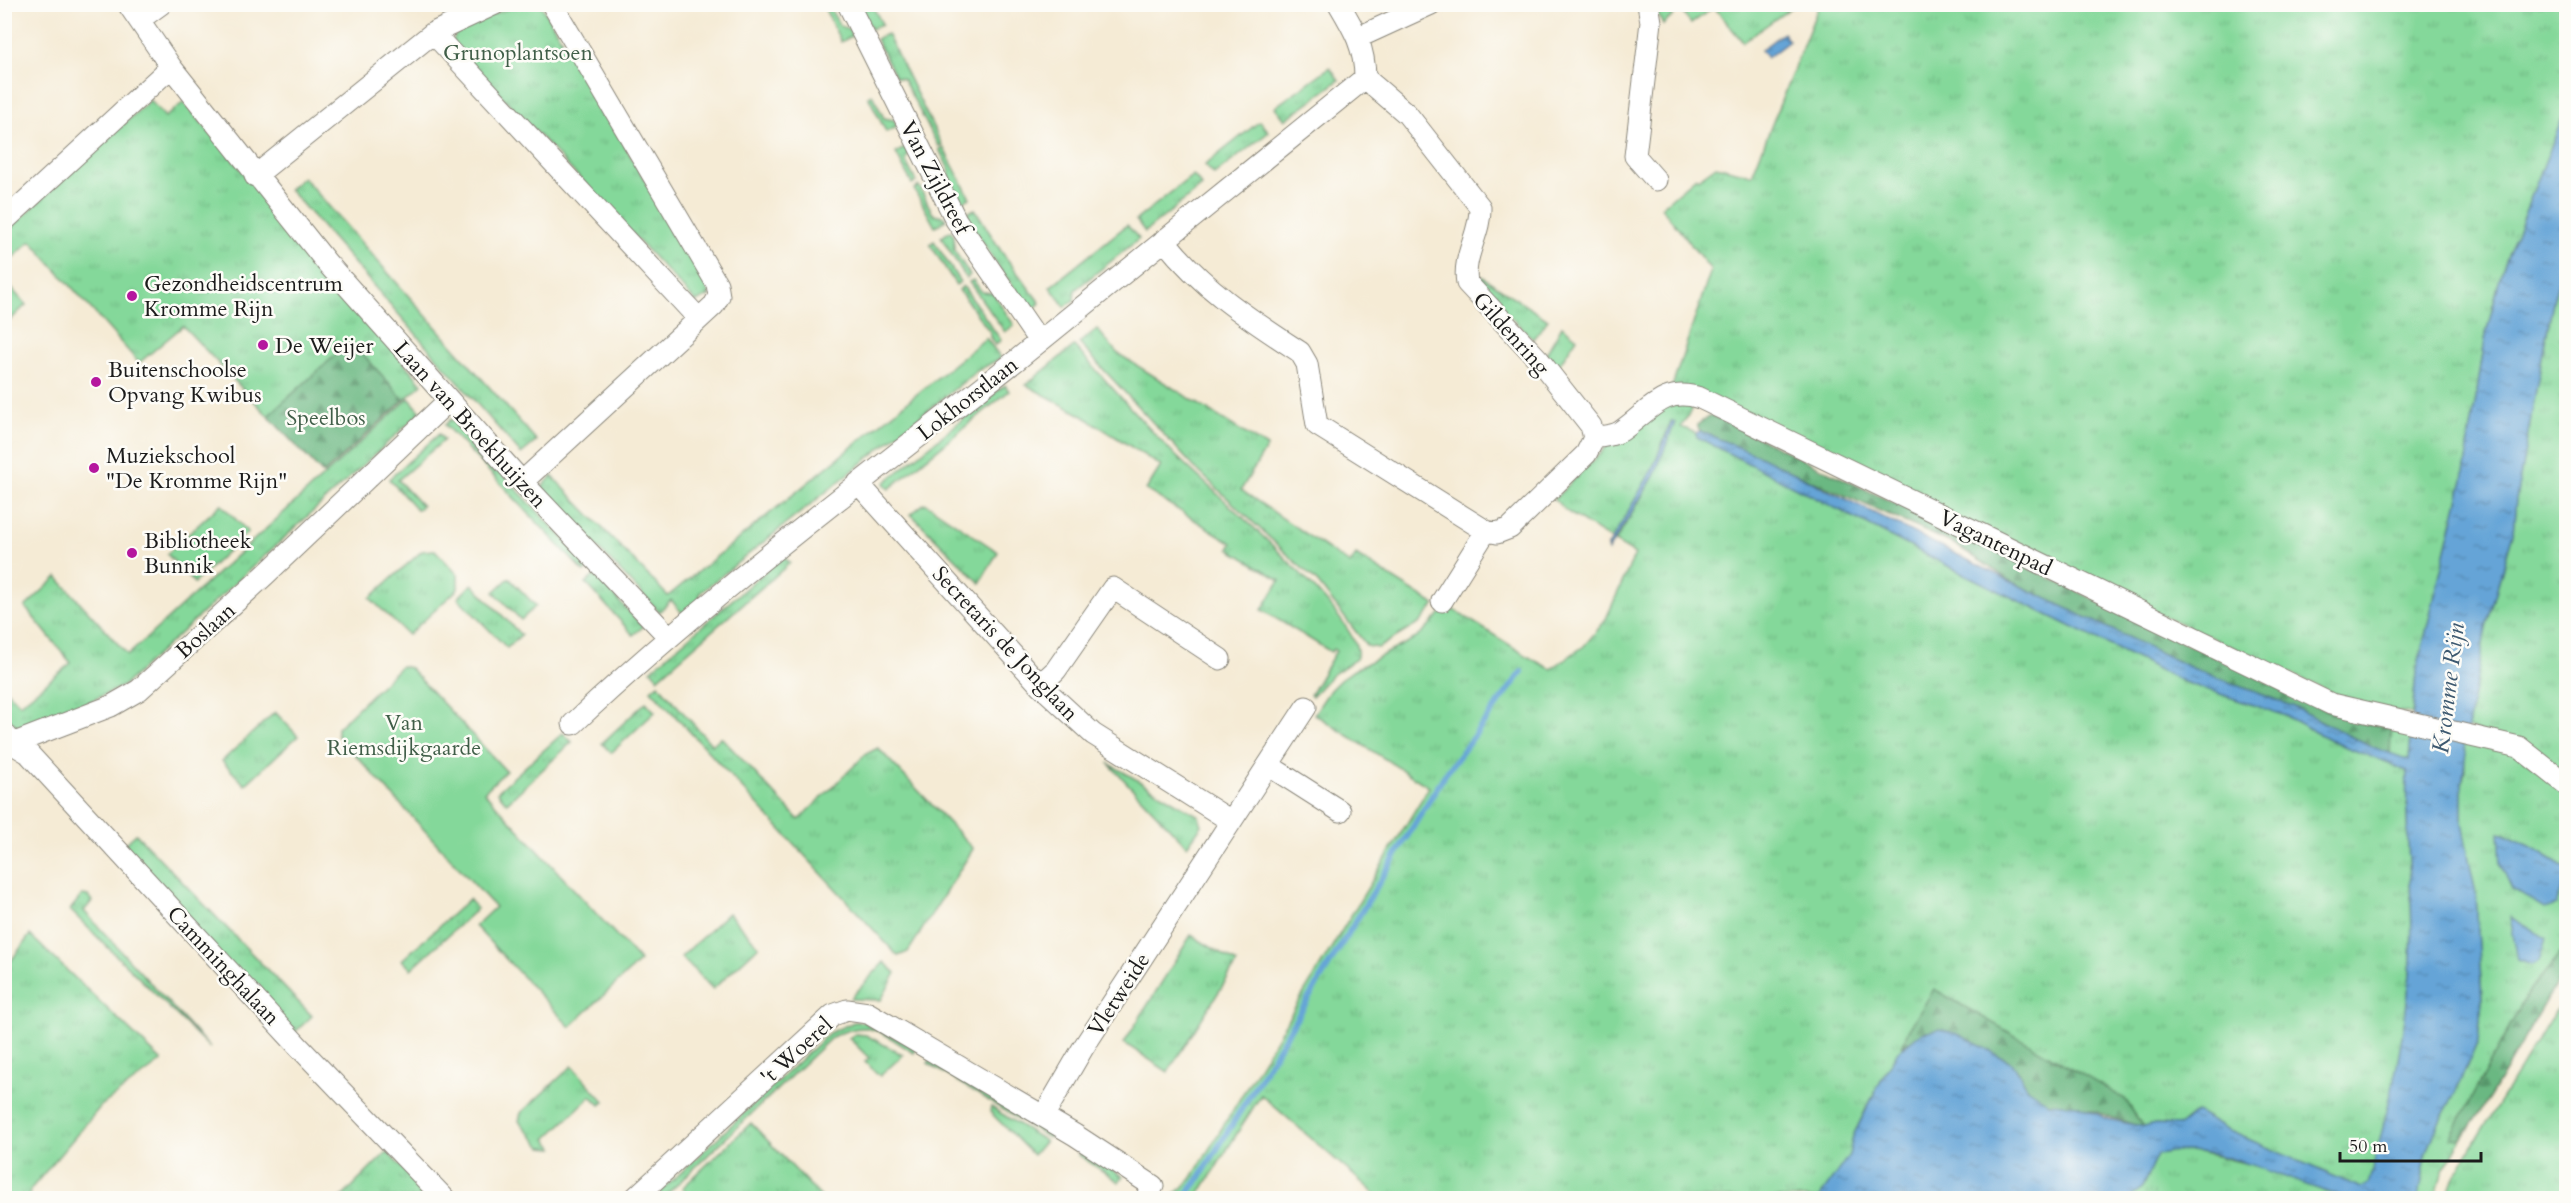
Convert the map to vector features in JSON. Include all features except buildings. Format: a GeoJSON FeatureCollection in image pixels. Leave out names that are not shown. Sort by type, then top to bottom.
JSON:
{"type":"FeatureCollection","features":[{"type":"Feature","properties":{"kind":"street"},"geometry":{"type":"LineString","coordinates":[[134,12],[161,4]]}},
{"type":"Feature","properties":{"kind":"street"},"geometry":{"type":"LineString","coordinates":[[255,176],[433,33],[495,4]]}},
{"type":"Feature","properties":{"kind":"street"},"geometry":{"type":"LineString","coordinates":[[522,482],[714,305],[719,296],[717,284],[552,4]]}},
{"type":"Feature","properties":{"kind":"street","name":"Van Zijldreef"},"geometry":{"type":"LineString","coordinates":[[848,4],[956,220],[1039,341]]}},
{"type":"Feature","properties":{"kind":"street"},"geometry":{"type":"LineString","coordinates":[[1339,4],[1359,37],[1365,59],[1365,78]]}},
{"type":"Feature","properties":{"kind":"street"},"geometry":{"type":"LineString","coordinates":[[1359,37],[1431,4]]}},
{"type":"Feature","properties":{"kind":"street"},"geometry":{"type":"LineString","coordinates":[[1648,4],[1651,22],[1635,156],[1656,180]]}},
{"type":"Feature","properties":{"kind":"street","name":"Laan van Broekhuijzen"},"geometry":{"type":"LineString","coordinates":[[134,12],[171,67],[255,176],[327,263],[522,482],[669,637]]}},
{"type":"Feature","properties":{"kind":"street"},"geometry":{"type":"LineString","coordinates":[[433,33],[699,319]]}},
{"type":"Feature","properties":{"kind":"street"},"geometry":{"type":"LineString","coordinates":[[4,221],[171,67]]}},
{"type":"Feature","properties":{"kind":"street","name":"Lokhorstlaan"},"geometry":{"type":"LineString","coordinates":[[573,724],[669,637],[1365,78]]}},
{"type":"Feature","properties":{"kind":"street","name":"Gildenring"},"geometry":{"type":"LineString","coordinates":[[1365,78],[1407,114],[1480,207],[1481,224],[1464,269],[1467,283],[1539,360],[1591,426],[1594,438]]}},
{"type":"Feature","properties":{"kind":"street"},"geometry":{"type":"LineString","coordinates":[[1164,240],[1187,268],[1226,303],[1299,352],[1307,364],[1317,425],[1486,531],[1497,533],[1510,528],[1587,454],[1594,438]]}},
{"type":"Feature","properties":{"kind":"street","name":"Vagantenpad"},"geometry":{"type":"LineString","coordinates":[[1594,438],[1619,433],[1666,398],[1685,393],[1700,398],[2331,704],[2519,747],[2566,784]]}},
{"type":"Feature","properties":{"kind":"street","name":"Boslaan"},"geometry":{"type":"LineString","coordinates":[[7,741],[111,706],[139,690],[265,575],[448,401]]}},
{"type":"Feature","properties":{"kind":"street","name":"Secretaris de Jonglaan"},"geometry":{"type":"LineString","coordinates":[[858,483],[1040,685],[1093,734],[1231,821]]}},
{"type":"Feature","properties":{"kind":"street"},"geometry":{"type":"LineString","coordinates":[[1442,601],[1486,531]]}},
{"type":"Feature","properties":{"kind":"street"},"geometry":{"type":"LineString","coordinates":[[1040,685],[1056,670],[1113,588],[1220,659]]}},
{"type":"Feature","properties":{"kind":"street","name":"Vletweide"},"geometry":{"type":"LineString","coordinates":[[1044,1115],[1083,1048],[1306,707]]}},
{"type":"Feature","properties":{"kind":"street","name":"Camminghalaan"},"geometry":{"type":"LineString","coordinates":[[7,741],[28,753],[299,1047],[444,1198]]}},
{"type":"Feature","properties":{"kind":"street"},"geometry":{"type":"LineString","coordinates":[[1268,765],[1340,811]]}},
{"type":"Feature","properties":{"kind":"street","name":"'t Woerel"},"geometry":{"type":"LineString","coordinates":[[635,1198],[833,1015],[847,1010],[868,1013],[1044,1115]]}},
{"type":"Feature","properties":{"kind":"street"},"geometry":{"type":"LineString","coordinates":[[1044,1115],[1149,1192]]}},
{"type":"Feature","properties":{"kind":"green space","name":"Grunoplantsoen"},"geometry":{"type":"Polygon","coordinates":[[[518,5],[541,5],[709,288],[709,296],[696,302],[452,43],[458,27],[518,5]]]}},
{"type":"Feature","properties":{"kind":"green space"},"geometry":{"type":"Polygon","coordinates":[[[823,5],[828,5],[840,26],[849,29],[852,36],[841,42],[823,5]]]}},
{"type":"Feature","properties":{"kind":"green space"},"geometry":{"type":"Polygon","coordinates":[[[859,5],[872,5],[882,24],[871,29],[859,5]]]}},
{"type":"Feature","properties":{"kind":"green space"},"geometry":{"type":"Polygon","coordinates":[[[1653,5],[1795,5],[1743,42],[1714,7],[1691,24],[1680,9],[1663,25],[1653,5]]]}},
{"type":"Feature","properties":{"kind":"green space"},"geometry":{"type":"Polygon","coordinates":[[[1819,5],[2566,5],[2566,109],[2502,270],[2486,334],[2463,480],[2416,673],[2412,714],[2359,705],[1671,390],[1711,270],[1661,207],[1696,177],[1698,179],[1716,166],[1752,175],[1819,5]]]}},
{"type":"Feature","properties":{"kind":"green space"},"geometry":{"type":"Polygon","coordinates":[[[887,34],[942,145],[938,146],[903,79],[896,77],[876,39],[887,34]]]}},
{"type":"Feature","properties":{"kind":"green space"},"geometry":{"type":"Polygon","coordinates":[[[1330,67],[1339,80],[1285,120],[1275,107],[1330,67]]]}},
{"type":"Feature","properties":{"kind":"green space"},"geometry":{"type":"Polygon","coordinates":[[[872,94],[884,118],[894,120],[897,127],[886,132],[868,96],[872,94]]]}},
{"type":"Feature","properties":{"kind":"green space"},"geometry":{"type":"Polygon","coordinates":[[[150,100],[165,117],[184,102],[422,384],[404,400],[351,341],[268,416],[183,326],[139,363],[31,241],[5,265],[5,233],[150,100]]]}},
{"type":"Feature","properties":{"kind":"green space"},"geometry":{"type":"Polygon","coordinates":[[[1260,121],[1269,132],[1214,175],[1205,165],[1260,121]]]}},
{"type":"Feature","properties":{"kind":"green space"},"geometry":{"type":"Polygon","coordinates":[[[906,147],[909,151],[906,162],[916,182],[912,184],[896,153],[906,147]]]}},
{"type":"Feature","properties":{"kind":"green space"},"geometry":{"type":"Polygon","coordinates":[[[943,147],[970,198],[959,204],[947,181],[950,172],[939,149],[943,147]]]}},
{"type":"Feature","properties":{"kind":"green space"},"geometry":{"type":"Polygon","coordinates":[[[1193,175],[1202,186],[1145,232],[1136,220],[1193,175]]]}},
{"type":"Feature","properties":{"kind":"green space"},"geometry":{"type":"Polygon","coordinates":[[[303,177],[537,441],[521,454],[289,189],[303,177]]]}},
{"type":"Feature","properties":{"kind":"green space"},"geometry":{"type":"Polygon","coordinates":[[[919,186],[933,214],[943,216],[946,220],[935,227],[914,189],[919,186]]]}},
{"type":"Feature","properties":{"kind":"green space"},"geometry":{"type":"Polygon","coordinates":[[[975,209],[1001,251],[1040,303],[1032,311],[997,265],[965,214],[975,209]]]}},
{"type":"Feature","properties":{"kind":"green space"},"geometry":{"type":"Polygon","coordinates":[[[1127,225],[1139,239],[1075,290],[1074,300],[1065,307],[1050,287],[1127,225]]]}},
{"type":"Feature","properties":{"kind":"green space"},"geometry":{"type":"Polygon","coordinates":[[[951,231],[954,236],[954,250],[970,275],[966,278],[941,237],[951,231]]]}},
{"type":"Feature","properties":{"kind":"green space"},"geometry":{"type":"Polygon","coordinates":[[[934,241],[960,282],[956,285],[930,244],[934,241]]]}},
{"type":"Feature","properties":{"kind":"green space"},"geometry":{"type":"Polygon","coordinates":[[[2566,255],[2566,774],[2468,727],[2486,627],[2513,533],[2516,499],[2544,346],[2566,255]]]}},
{"type":"Feature","properties":{"kind":"green space"},"geometry":{"type":"Polygon","coordinates":[[[1481,276],[1548,320],[1533,339],[1478,285],[1481,276]]]}},
{"type":"Feature","properties":{"kind":"green space"},"geometry":{"type":"Polygon","coordinates":[[[973,280],[982,292],[993,293],[1014,325],[1005,332],[969,282],[973,280]]]}},
{"type":"Feature","properties":{"kind":"green space"},"geometry":{"type":"Polygon","coordinates":[[[5,281],[26,305],[5,325],[5,281]]]}},
{"type":"Feature","properties":{"kind":"green space"},"geometry":{"type":"Polygon","coordinates":[[[963,286],[1001,340],[995,345],[990,332],[959,290],[963,286]]]}},
{"type":"Feature","properties":{"kind":"green space"},"geometry":{"type":"Polygon","coordinates":[[[1562,326],[1577,338],[1557,368],[1546,354],[1562,326]]]}},
{"type":"Feature","properties":{"kind":"green space"},"geometry":{"type":"Polygon","coordinates":[[[1097,329],[1117,353],[1267,447],[1241,490],[1350,564],[1356,555],[1435,605],[1420,623],[1378,648],[1367,646],[1318,583],[1194,467],[1079,343],[1097,329]]]}},
{"type":"Feature","properties":{"kind":"green space"},"geometry":{"type":"Polygon","coordinates":[[[986,338],[1001,358],[977,371],[700,593],[700,601],[683,614],[671,600],[659,612],[541,488],[552,476],[668,596],[986,338]]]}},
{"type":"Feature","properties":{"kind":"green space","name":"Speelbos"},"geometry":{"type":"Polygon","coordinates":[[[351,341],[404,400],[323,474],[268,416],[351,341]]]}},
{"type":"Feature","properties":{"kind":"green space"},"geometry":{"type":"Polygon","coordinates":[[[1074,346],[1158,438],[1280,553],[1338,617],[1354,642],[1356,659],[1332,675],[1312,696],[1310,695],[1336,651],[1333,649],[1331,652],[1262,610],[1280,580],[1229,549],[1232,543],[1146,490],[1161,466],[1083,416],[1026,385],[1074,346]]]}},
{"type":"Feature","properties":{"kind":"green space"},"geometry":{"type":"Polygon","coordinates":[[[1005,385],[1009,391],[889,489],[884,483],[1005,385]]]}},
{"type":"Feature","properties":{"kind":"green space"},"geometry":{"type":"Polygon","coordinates":[[[409,398],[421,412],[123,686],[23,733],[5,715],[4,688],[20,704],[71,663],[25,607],[57,577],[128,655],[409,398]]]}},
{"type":"Feature","properties":{"kind":"green space"},"geometry":{"type":"Polygon","coordinates":[[[1695,403],[1681,427],[1696,433],[1697,437],[1952,568],[2184,682],[2286,716],[2336,743],[2407,771],[2412,923],[2408,1000],[2394,1080],[2369,1185],[2361,1188],[2227,1130],[2196,1112],[2180,1125],[2155,1124],[2143,1127],[2125,1099],[1908,1031],[1902,1047],[1887,1069],[1853,1136],[1850,1155],[1819,1198],[1380,1198],[1261,1095],[1197,1198],[1173,1196],[1191,1179],[1429,787],[1314,714],[1330,690],[1340,680],[1354,670],[1418,637],[1448,606],[1551,669],[1584,646],[1605,621],[1635,554],[1615,542],[1654,476],[1675,422],[1671,421],[1652,470],[1612,540],[1566,511],[1554,499],[1606,446],[1663,406],[1695,403]]]}},
{"type":"Feature","properties":{"kind":"green space"},"geometry":{"type":"Polygon","coordinates":[[[1711,415],[2320,708],[2358,722],[2391,727],[2390,754],[2367,745],[2292,706],[2192,668],[2014,583],[1956,545],[1700,431],[1697,425],[1711,415]]]}},
{"type":"Feature","properties":{"kind":"green space"},"geometry":{"type":"Polygon","coordinates":[[[451,419],[590,567],[584,572],[445,425],[451,419]]]}},
{"type":"Feature","properties":{"kind":"green space"},"geometry":{"type":"Polygon","coordinates":[[[439,434],[444,440],[398,480],[422,506],[417,510],[389,479],[439,434]]]}},
{"type":"Feature","properties":{"kind":"green space"},"geometry":{"type":"Polygon","coordinates":[[[925,503],[998,552],[980,583],[911,514],[925,503]]]}},
{"type":"Feature","properties":{"kind":"green space"},"geometry":{"type":"Polygon","coordinates":[[[221,504],[248,532],[194,583],[167,554],[221,504]]]}},
{"type":"Feature","properties":{"kind":"green space"},"geometry":{"type":"Polygon","coordinates":[[[435,550],[458,575],[458,589],[408,635],[370,598],[422,551],[435,550]]]}},
{"type":"Feature","properties":{"kind":"green space"},"geometry":{"type":"Polygon","coordinates":[[[783,556],[790,563],[658,678],[651,670],[783,556]]]}},
{"type":"Feature","properties":{"kind":"green space"},"geometry":{"type":"Polygon","coordinates":[[[595,575],[643,627],[633,635],[586,583],[595,575]]]}},
{"type":"Feature","properties":{"kind":"green space"},"geometry":{"type":"Polygon","coordinates":[[[509,578],[536,606],[521,620],[494,592],[509,578]]]}},
{"type":"Feature","properties":{"kind":"green space"},"geometry":{"type":"Polygon","coordinates":[[[472,584],[521,635],[507,648],[458,598],[472,584]]]}},
{"type":"Feature","properties":{"kind":"green space","name":"Van Riemsdijkgaarde"},"geometry":{"type":"Polygon","coordinates":[[[401,666],[410,668],[506,771],[484,792],[640,961],[570,1027],[475,926],[495,907],[337,735],[337,728],[401,666]]]}},
{"type":"Feature","properties":{"kind":"green space"},"geometry":{"type":"Polygon","coordinates":[[[658,684],[712,745],[721,737],[799,820],[866,754],[878,748],[966,841],[973,849],[908,952],[898,956],[651,690],[658,684]]]}},
{"type":"Feature","properties":{"kind":"green space"},"geometry":{"type":"Polygon","coordinates":[[[646,702],[655,712],[611,753],[602,743],[646,702]]]}},
{"type":"Feature","properties":{"kind":"green space"},"geometry":{"type":"Polygon","coordinates":[[[275,712],[298,736],[245,785],[222,761],[275,712]]]}},
{"type":"Feature","properties":{"kind":"green space"},"geometry":{"type":"Polygon","coordinates":[[[2391,727],[2412,731],[2409,760],[2390,754],[2391,727]]]}},
{"type":"Feature","properties":{"kind":"green space"},"geometry":{"type":"Polygon","coordinates":[[[563,733],[572,742],[507,803],[497,792],[563,733]]]}},
{"type":"Feature","properties":{"kind":"green space"},"geometry":{"type":"Polygon","coordinates":[[[2463,739],[2514,751],[2566,789],[2566,868],[2530,846],[2500,832],[2556,905],[2566,881],[2566,950],[2527,994],[2451,1137],[2462,1139],[2443,1170],[2435,1198],[2413,1198],[2421,1185],[2426,1155],[2438,1124],[2454,1095],[2478,1041],[2482,1000],[2476,895],[2462,823],[2462,785],[2465,770],[2463,739]]]}},
{"type":"Feature","properties":{"kind":"green space"},"geometry":{"type":"Polygon","coordinates":[[[1108,763],[1199,816],[1202,825],[1187,846],[1108,763]]]}},
{"type":"Feature","properties":{"kind":"green space"},"geometry":{"type":"Polygon","coordinates":[[[136,834],[312,1016],[293,1034],[118,850],[136,834]]]}},
{"type":"Feature","properties":{"kind":"green space"},"geometry":{"type":"Polygon","coordinates":[[[82,895],[88,896],[92,901],[84,911],[210,1048],[70,910],[82,895]]]}},
{"type":"Feature","properties":{"kind":"green space"},"geometry":{"type":"Polygon","coordinates":[[[469,899],[477,909],[411,969],[402,960],[469,899]]]}},
{"type":"Feature","properties":{"kind":"green space"},"geometry":{"type":"Polygon","coordinates":[[[728,913],[759,946],[713,989],[681,957],[728,913]]]}},
{"type":"Feature","properties":{"kind":"green space"},"geometry":{"type":"Polygon","coordinates":[[[30,935],[162,1061],[101,1106],[30,1190],[29,1198],[5,1198],[5,969],[30,935]]]}},
{"type":"Feature","properties":{"kind":"green space"},"geometry":{"type":"Polygon","coordinates":[[[1191,935],[1237,963],[1168,1072],[1124,1043],[1191,935]]]}},
{"type":"Feature","properties":{"kind":"green space"},"geometry":{"type":"Polygon","coordinates":[[[2566,947],[2566,967],[2490,1097],[2462,1139],[2450,1138],[2527,994],[2566,947]]]}},
{"type":"Feature","properties":{"kind":"green space"},"geometry":{"type":"Polygon","coordinates":[[[884,962],[896,973],[881,1000],[850,999],[884,962]]]}},
{"type":"Feature","properties":{"kind":"green space"},"geometry":{"type":"Polygon","coordinates":[[[1934,989],[2125,1099],[2143,1127],[2087,1109],[2041,1100],[2026,1086],[2014,1065],[2002,1057],[1909,1041],[1902,1047],[1908,1031],[1934,989]]]}},
{"type":"Feature","properties":{"kind":"green space"},"geometry":{"type":"Polygon","coordinates":[[[2566,994],[2566,1198],[2447,1198],[2455,1176],[2474,1143],[2566,994]]]}},
{"type":"Feature","properties":{"kind":"green space"},"geometry":{"type":"Polygon","coordinates":[[[854,1022],[864,1022],[917,1048],[914,1053],[883,1034],[866,1028],[845,1031],[832,1037],[663,1198],[654,1198],[829,1033],[854,1022]]]}},
{"type":"Feature","properties":{"kind":"green space"},"geometry":{"type":"Polygon","coordinates":[[[855,1034],[866,1035],[903,1055],[880,1076],[865,1062],[869,1058],[849,1038],[855,1034]]]}},
{"type":"Feature","properties":{"kind":"green space"},"geometry":{"type":"Polygon","coordinates":[[[932,1058],[1053,1131],[1049,1138],[928,1063],[932,1058]]]}},
{"type":"Feature","properties":{"kind":"green space"},"geometry":{"type":"Polygon","coordinates":[[[572,1066],[605,1102],[600,1105],[591,1096],[546,1139],[554,1148],[542,1147],[519,1121],[521,1113],[572,1066]]]}},
{"type":"Feature","properties":{"kind":"green space"},"geometry":{"type":"Polygon","coordinates":[[[991,1107],[1045,1141],[1033,1155],[990,1112],[991,1107]]]}},
{"type":"Feature","properties":{"kind":"green space"},"geometry":{"type":"Polygon","coordinates":[[[751,1123],[822,1198],[692,1198],[682,1188],[751,1123]]]}},
{"type":"Feature","properties":{"kind":"green space"},"geometry":{"type":"Polygon","coordinates":[[[1083,1149],[1123,1177],[1119,1182],[1079,1155],[1083,1149]]]}},
{"type":"Feature","properties":{"kind":"green space"},"geometry":{"type":"Polygon","coordinates":[[[2173,1149],[2199,1152],[2269,1169],[2349,1198],[2130,1198],[2142,1187],[2157,1155],[2173,1149]]]}},
{"type":"Feature","properties":{"kind":"green space"},"geometry":{"type":"Polygon","coordinates":[[[387,1152],[431,1198],[341,1198],[387,1152]]]}},
{"type":"Feature","properties":{"kind":"water"},"geometry":{"type":"Polygon","coordinates":[[[1783,33],[1789,41],[1767,58],[1761,50],[1783,33]]]}},
{"type":"Feature","properties":{"kind":"water","name":"Kromme Rijn"},"geometry":{"type":"Polygon","coordinates":[[[2566,109],[2566,255],[2544,346],[2516,499],[2513,533],[2486,627],[2468,727],[2463,739],[2466,752],[2462,785],[2462,823],[2476,895],[2482,1001],[2478,1041],[2454,1095],[2438,1124],[2426,1155],[2419,1198],[2375,1200],[2350,1198],[2328,1193],[2228,1158],[2202,1152],[2179,1151],[2157,1155],[2142,1187],[2130,1198],[1819,1198],[1849,1155],[1853,1136],[1898,1051],[1922,1032],[1939,1029],[1958,1034],[2013,1063],[2028,1089],[2049,1103],[2077,1105],[2108,1119],[2143,1127],[2155,1124],[2180,1125],[2196,1112],[2227,1130],[2361,1188],[2368,1185],[2394,1080],[2404,1027],[2410,973],[2412,923],[2407,771],[2336,743],[2286,716],[2184,682],[1952,568],[1697,437],[1696,433],[1700,431],[1762,457],[2014,583],[2192,668],[2292,706],[2367,745],[2409,760],[2416,673],[2463,480],[2486,334],[2502,270],[2566,109]]]}},
{"type":"Feature","properties":{"kind":"water"},"geometry":{"type":"Polygon","coordinates":[[[1672,421],[1675,422],[1654,476],[1608,551],[1607,548],[1652,470],[1672,421]]]}},
{"type":"Feature","properties":{"kind":"water"},"geometry":{"type":"Polygon","coordinates":[[[2499,832],[2530,846],[2566,868],[2566,881],[2556,905],[2545,909],[2512,889],[2501,865],[2499,832]]]}},
{"type":"Feature","properties":{"kind":"water"},"geometry":{"type":"Polygon","coordinates":[[[2510,917],[2546,938],[2539,961],[2531,965],[2518,960],[2510,917]]]}},
{"type":"Feature","properties":{"kind":"waterway"},"geometry":{"type":"LineString","coordinates":[[1184,1198],[1200,1177],[1444,776],[1522,672]]}},
{"type":"Feature","properties":{"kind":"place","name":"Gezondheidscentrum Kromme Rijn"},"geometry":{"type":"Point","coordinates":[132,296]}},
{"type":"Feature","properties":{"kind":"place","name":"De Weijer"},"geometry":{"type":"Point","coordinates":[263,345]}},
{"type":"Feature","properties":{"kind":"place","name":"Buitenschoolse Opvang Kwibus"},"geometry":{"type":"Point","coordinates":[96,382]}},
{"type":"Feature","properties":{"kind":"place","name":"Muziekschool \"De Kromme Rijn\""},"geometry":{"type":"Point","coordinates":[94,468]}},
{"type":"Feature","properties":{"kind":"place","name":"Bibliotheek Bunnik"},"geometry":{"type":"Point","coordinates":[132,553]}}]}
